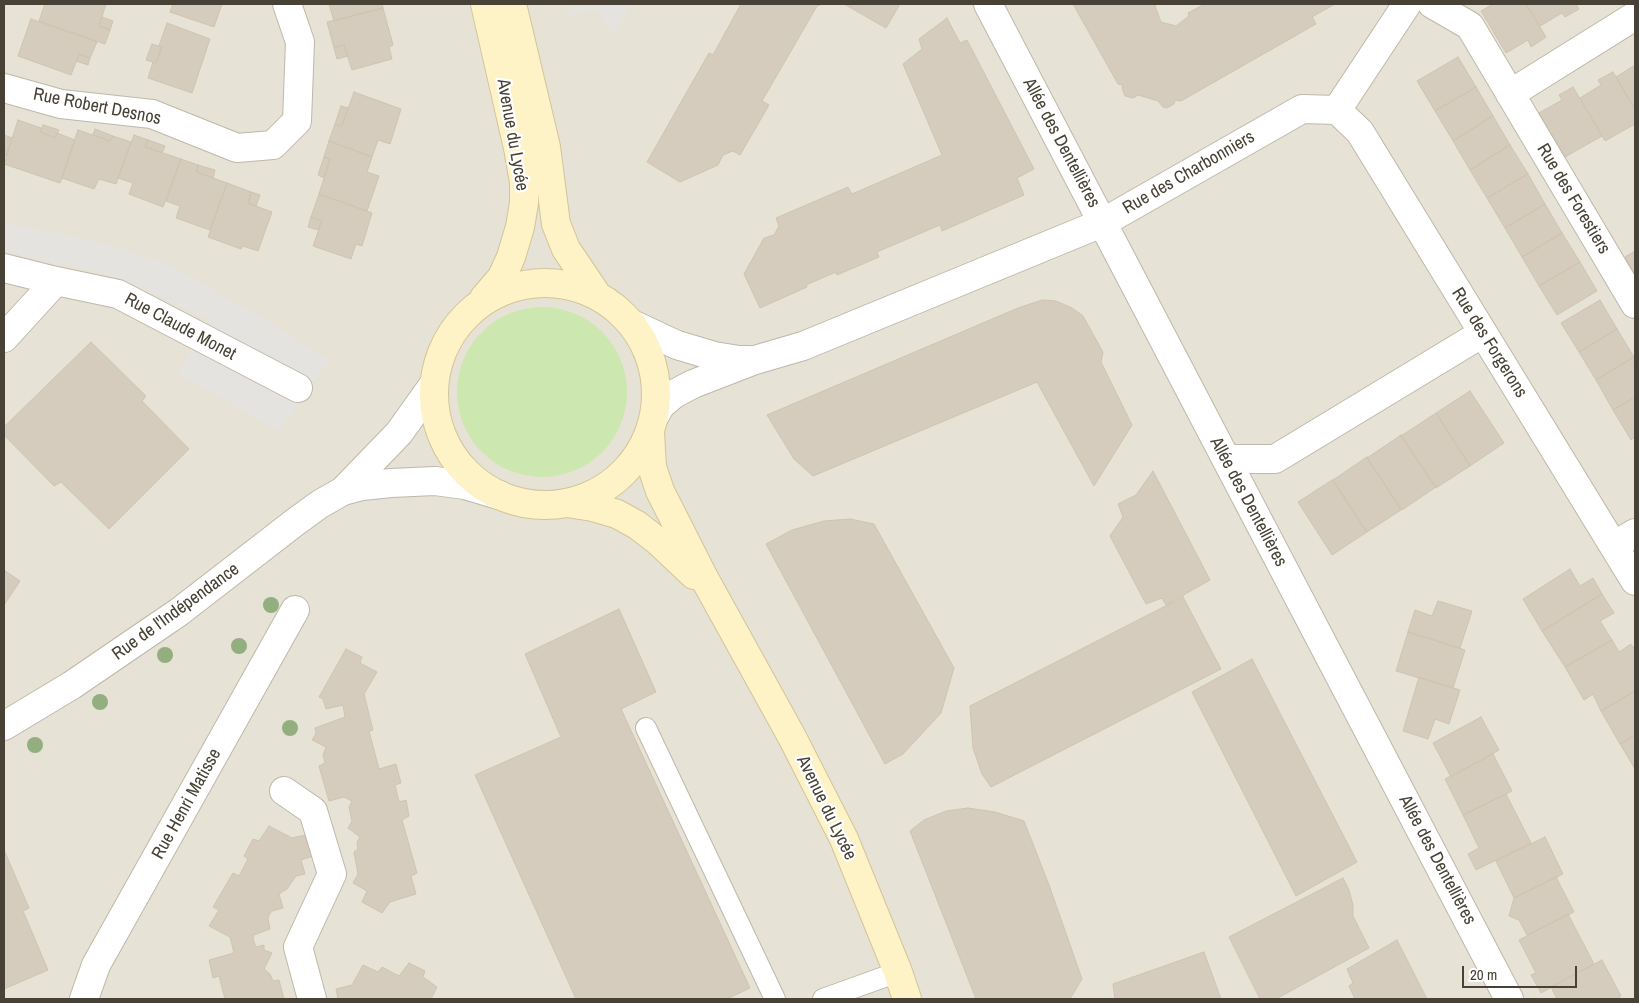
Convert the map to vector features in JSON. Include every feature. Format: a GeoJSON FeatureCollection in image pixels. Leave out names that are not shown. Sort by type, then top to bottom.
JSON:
{"type":"FeatureCollection","features":[{"type":"Feature","properties":{"kind":"main road","name":"Avenue du Lycée"},"geometry":{"type":"LineString","coordinates":[[469,312],[491,291],[502,277],[511,257],[520,227],[524,203],[524,182],[518,148],[485,4]]}},
{"type":"Feature","properties":{"kind":"main road","name":"Avenue du Lycée"},"geometry":{"type":"LineString","coordinates":[[512,4],[546,147],[556,224],[566,249],[597,295]]}},
{"type":"Feature","properties":{"kind":"main road"},"geometry":{"type":"LineString","coordinates":[[545,282],[572,285],[597,295],[620,310],[638,330],[651,356],[657,382],[656,409],[652,425],[634,462],[614,482],[589,497],[566,503],[532,505],[504,498],[479,484],[458,464],[443,440],[434,413],[434,384],[440,357],[452,332],[469,312],[491,295],[517,285],[545,282]]}},
{"type":"Feature","properties":{"kind":"main road","name":"Avenue du Lycée"},"geometry":{"type":"LineString","coordinates":[[652,425],[650,451],[652,467],[660,491],[698,568],[792,737],[844,839],[908,999]]}},
{"type":"Feature","properties":{"kind":"main road","name":"Avenue du Lycée"},"geometry":{"type":"LineString","coordinates":[[566,503],[594,507],[617,514],[638,525],[699,580],[730,623]]}},
{"type":"Feature","properties":{"kind":"street","name":"Rue Robert Desnos"},"geometry":{"type":"LineString","coordinates":[[4,88],[61,104],[152,114],[237,148],[273,145],[297,121],[300,42],[286,4]]}},
{"type":"Feature","properties":{"kind":"street","name":"Allée des Dentellières"},"geometry":{"type":"LineString","coordinates":[[988,4],[1509,999]]}},
{"type":"Feature","properties":{"kind":"street"},"geometry":{"type":"LineString","coordinates":[[1337,110],[1407,4]]}},
{"type":"Feature","properties":{"kind":"street","name":"Rue des Forestiers"},"geometry":{"type":"LineString","coordinates":[[1432,4],[1470,26],[1635,304]]}},
{"type":"Feature","properties":{"kind":"street"},"geometry":{"type":"LineString","coordinates":[[1510,94],[1635,16]]}},
{"type":"Feature","properties":{"kind":"street","name":"Rue des Charbonniers"},"geometry":{"type":"LineString","coordinates":[[652,425],[661,406],[674,394],[693,384],[756,360],[803,346],[862,323],[1102,223],[1302,109],[1337,110]]}},
{"type":"Feature","properties":{"kind":"street","name":"Rue des Forgerons"},"geometry":{"type":"LineString","coordinates":[[1337,110],[1360,132],[1483,333],[1625,539],[1635,580]]}},
{"type":"Feature","properties":{"kind":"street","name":"Rue Claude Monet"},"geometry":{"type":"LineString","coordinates":[[4,268],[118,294],[298,388]]}},
{"type":"Feature","properties":{"kind":"street"},"geometry":{"type":"LineString","coordinates":[[4,338],[56,281]]}},
{"type":"Feature","properties":{"kind":"street","name":"Rue des Charbonniers"},"geometry":{"type":"LineString","coordinates":[[632,324],[677,345],[714,356],[739,360],[756,360]]}},
{"type":"Feature","properties":{"kind":"street"},"geometry":{"type":"LineString","coordinates":[[1226,459],[1275,458],[1483,333]]}},
{"type":"Feature","properties":{"kind":"street","name":"Rue de l'Indépendance"},"geometry":{"type":"LineString","coordinates":[[343,491],[399,433],[434,384]]}},
{"type":"Feature","properties":{"kind":"street","name":"Rue de l'Indépendance"},"geometry":{"type":"LineString","coordinates":[[4,726],[72,685],[179,612],[300,518],[343,491],[362,486],[436,481],[465,485],[499,495]]}},
{"type":"Feature","properties":{"kind":"street","name":"Rue Henri Matisse"},"geometry":{"type":"LineString","coordinates":[[84,999],[96,965],[295,610]]}},
{"type":"Feature","properties":{"kind":"street"},"geometry":{"type":"LineString","coordinates":[[284,792],[313,811],[332,874],[298,947],[312,999]]}},
{"type":"Feature","properties":{"kind":"lane"},"geometry":{"type":"LineString","coordinates":[[646,728],[775,999]]}},
{"type":"Feature","properties":{"kind":"lane"},"geometry":{"type":"LineString","coordinates":[[823,999],[898,972]]}},
{"type":"Feature","properties":{"kind":"shaded area"},"geometry":{"type":"Polygon","coordinates":[[[4,4],[1635,4],[1635,999],[4,999],[4,4]]]}},
{"type":"Feature","properties":{"kind":"shaded area"},"geometry":{"type":"Polygon","coordinates":[[[567,4],[632,4],[614,35],[597,10],[570,15],[567,4]]]}},
{"type":"Feature","properties":{"kind":"shaded area"},"geometry":{"type":"Polygon","coordinates":[[[4,223],[94,240],[170,265],[256,314],[329,360],[280,432],[178,373],[209,320],[136,285],[94,271],[4,252],[4,223]]]}},
{"type":"Feature","properties":{"kind":"green space"},"geometry":{"type":"Polygon","coordinates":[[[534,307],[550,307],[582,317],[596,326],[608,338],[617,352],[623,367],[627,392],[623,417],[617,432],[608,446],[596,458],[582,467],[567,473],[550,477],[534,477],[502,467],[488,458],[476,446],[467,432],[461,417],[457,400],[457,384],[467,352],[476,338],[488,326],[502,317],[517,311],[534,307]]]}},
{"type":"Feature","properties":{"kind":"building"},"geometry":{"type":"Polygon","coordinates":[[[45,4],[106,4],[99,26],[110,30],[105,44],[39,21],[45,4]]]}},
{"type":"Feature","properties":{"kind":"building"},"geometry":{"type":"Polygon","coordinates":[[[173,4],[222,4],[214,27],[170,12],[173,4]]]}},
{"type":"Feature","properties":{"kind":"building"},"geometry":{"type":"Polygon","coordinates":[[[329,4],[382,4],[383,8],[334,21],[329,4]]]}},
{"type":"Feature","properties":{"kind":"building"},"geometry":{"type":"Polygon","coordinates":[[[741,4],[823,4],[817,6],[762,101],[769,105],[740,155],[733,151],[723,155],[718,165],[680,182],[647,162],[709,53],[713,55],[741,4]]]}},
{"type":"Feature","properties":{"kind":"building"},"geometry":{"type":"Polygon","coordinates":[[[844,4],[900,4],[886,28],[844,4]]]}},
{"type":"Feature","properties":{"kind":"building"},"geometry":{"type":"Polygon","coordinates":[[[1073,4],[1157,4],[1155,6],[1161,22],[1176,26],[1189,16],[1188,13],[1205,4],[1335,4],[1312,17],[1316,24],[1181,101],[1175,100],[1174,104],[1167,108],[1163,107],[1158,101],[1138,95],[1133,98],[1125,96],[1122,88],[1123,85],[1118,84],[1073,4]]]}},
{"type":"Feature","properties":{"kind":"building"},"geometry":{"type":"Polygon","coordinates":[[[1493,4],[1526,4],[1546,37],[1531,47],[1528,40],[1506,53],[1481,11],[1493,4]]]}},
{"type":"Feature","properties":{"kind":"building"},"geometry":{"type":"Polygon","coordinates":[[[1526,4],[1576,4],[1579,9],[1565,17],[1562,13],[1540,26],[1526,4]]]}},
{"type":"Feature","properties":{"kind":"building"},"geometry":{"type":"Polygon","coordinates":[[[383,8],[393,45],[389,47],[392,59],[352,70],[344,45],[334,48],[327,22],[383,8]]]}},
{"type":"Feature","properties":{"kind":"building"},"geometry":{"type":"Polygon","coordinates":[[[102,17],[113,21],[110,30],[99,26],[102,17]]]}},
{"type":"Feature","properties":{"kind":"building"},"geometry":{"type":"Polygon","coordinates":[[[947,18],[960,43],[967,40],[1034,169],[1017,178],[1024,195],[942,231],[940,225],[877,252],[879,257],[837,275],[836,272],[760,308],[744,274],[764,238],[774,235],[779,226],[776,218],[848,187],[852,194],[942,155],[903,64],[922,49],[919,39],[947,18]]]}},
{"type":"Feature","properties":{"kind":"building"},"geometry":{"type":"Polygon","coordinates":[[[31,19],[97,42],[90,58],[79,54],[71,75],[18,56],[31,19]]]}},
{"type":"Feature","properties":{"kind":"building"},"geometry":{"type":"Polygon","coordinates":[[[167,23],[210,39],[192,93],[148,78],[153,62],[156,63],[162,47],[159,46],[167,23]]]}},
{"type":"Feature","properties":{"kind":"building"},"geometry":{"type":"Polygon","coordinates":[[[152,44],[162,47],[156,63],[146,60],[152,44]]]}},
{"type":"Feature","properties":{"kind":"building"},"geometry":{"type":"Polygon","coordinates":[[[344,45],[348,56],[337,59],[334,48],[344,45]]]}},
{"type":"Feature","properties":{"kind":"building"},"geometry":{"type":"Polygon","coordinates":[[[79,54],[90,58],[88,65],[76,61],[79,54]]]}},
{"type":"Feature","properties":{"kind":"building"},"geometry":{"type":"Polygon","coordinates":[[[1458,57],[1476,87],[1435,111],[1417,81],[1458,57]]]}},
{"type":"Feature","properties":{"kind":"building"},"geometry":{"type":"Polygon","coordinates":[[[1635,65],[1635,110],[1616,77],[1635,65]]]}},
{"type":"Feature","properties":{"kind":"building"},"geometry":{"type":"Polygon","coordinates":[[[1613,72],[1635,110],[1635,124],[1605,141],[1580,98],[1601,85],[1598,80],[1613,72]]]}},
{"type":"Feature","properties":{"kind":"building"},"geometry":{"type":"Polygon","coordinates":[[[1476,87],[1493,116],[1453,141],[1435,111],[1476,87]]]}},
{"type":"Feature","properties":{"kind":"building"},"geometry":{"type":"Polygon","coordinates":[[[1573,87],[1602,136],[1565,157],[1539,113],[1562,100],[1559,95],[1573,87]]]}},
{"type":"Feature","properties":{"kind":"building"},"geometry":{"type":"Polygon","coordinates":[[[354,92],[401,109],[390,144],[378,140],[372,157],[329,141],[335,124],[342,126],[354,92]]]}},
{"type":"Feature","properties":{"kind":"building"},"geometry":{"type":"Polygon","coordinates":[[[341,106],[348,108],[342,126],[335,124],[341,106]]]}},
{"type":"Feature","properties":{"kind":"building"},"geometry":{"type":"Polygon","coordinates":[[[1493,116],[1510,145],[1470,170],[1453,141],[1493,116]]]}},
{"type":"Feature","properties":{"kind":"building"},"geometry":{"type":"Polygon","coordinates":[[[18,120],[41,128],[40,132],[55,138],[57,133],[75,140],[60,183],[4,164],[18,120]]]}},
{"type":"Feature","properties":{"kind":"building"},"geometry":{"type":"Polygon","coordinates":[[[43,125],[59,130],[55,138],[40,132],[43,125]]]}},
{"type":"Feature","properties":{"kind":"building"},"geometry":{"type":"Polygon","coordinates":[[[95,129],[113,136],[110,141],[93,135],[95,129]]]}},
{"type":"Feature","properties":{"kind":"building"},"geometry":{"type":"Polygon","coordinates":[[[78,130],[110,141],[113,136],[131,142],[116,184],[99,179],[94,189],[62,178],[78,130]]]}},
{"type":"Feature","properties":{"kind":"building"},"geometry":{"type":"Polygon","coordinates":[[[4,135],[12,138],[6,156],[4,155],[4,135]]]}},
{"type":"Feature","properties":{"kind":"building"},"geometry":{"type":"Polygon","coordinates":[[[134,135],[148,140],[145,147],[181,159],[163,207],[129,194],[133,183],[118,178],[134,135]]]}},
{"type":"Feature","properties":{"kind":"building"},"geometry":{"type":"Polygon","coordinates":[[[148,140],[165,146],[162,153],[145,147],[148,140]]]}},
{"type":"Feature","properties":{"kind":"building"},"geometry":{"type":"Polygon","coordinates":[[[329,141],[372,157],[367,172],[379,176],[367,211],[319,194],[330,159],[324,157],[329,141]]]}},
{"type":"Feature","properties":{"kind":"building"},"geometry":{"type":"Polygon","coordinates":[[[1510,145],[1528,174],[1487,198],[1470,170],[1510,145]]]}},
{"type":"Feature","properties":{"kind":"building"},"geometry":{"type":"Polygon","coordinates":[[[324,157],[330,159],[324,178],[318,175],[324,157]]]}},
{"type":"Feature","properties":{"kind":"building"},"geometry":{"type":"Polygon","coordinates":[[[181,159],[198,165],[197,172],[227,183],[210,230],[176,218],[180,206],[166,201],[181,159]]]}},
{"type":"Feature","properties":{"kind":"building"},"geometry":{"type":"Polygon","coordinates":[[[198,165],[215,170],[213,178],[197,172],[198,165]]]}},
{"type":"Feature","properties":{"kind":"building"},"geometry":{"type":"Polygon","coordinates":[[[1528,174],[1545,204],[1505,228],[1487,198],[1528,174]]]}},
{"type":"Feature","properties":{"kind":"building"},"geometry":{"type":"Polygon","coordinates":[[[227,183],[251,192],[248,203],[272,212],[258,251],[243,246],[241,249],[208,237],[227,183]]]}},
{"type":"Feature","properties":{"kind":"building"},"geometry":{"type":"Polygon","coordinates":[[[251,192],[260,195],[256,206],[248,203],[251,192]]]}},
{"type":"Feature","properties":{"kind":"building"},"geometry":{"type":"Polygon","coordinates":[[[319,194],[372,213],[362,246],[356,244],[351,259],[313,246],[322,221],[311,217],[319,194]]]}},
{"type":"Feature","properties":{"kind":"building"},"geometry":{"type":"Polygon","coordinates":[[[1545,204],[1562,233],[1522,257],[1505,228],[1545,204]]]}},
{"type":"Feature","properties":{"kind":"building"},"geometry":{"type":"Polygon","coordinates":[[[311,217],[322,221],[318,230],[308,227],[311,217]]]}},
{"type":"Feature","properties":{"kind":"building"},"geometry":{"type":"Polygon","coordinates":[[[1562,233],[1580,262],[1539,286],[1522,257],[1562,233]]]}},
{"type":"Feature","properties":{"kind":"building"},"geometry":{"type":"Polygon","coordinates":[[[1635,251],[1635,275],[1625,257],[1635,251]]]}},
{"type":"Feature","properties":{"kind":"building"},"geometry":{"type":"Polygon","coordinates":[[[1580,262],[1597,291],[1557,315],[1539,286],[1580,262]]]}},
{"type":"Feature","properties":{"kind":"building"},"geometry":{"type":"Polygon","coordinates":[[[1042,300],[1056,301],[1072,308],[1083,316],[1103,352],[1101,362],[1132,425],[1094,486],[1037,382],[813,476],[794,459],[767,415],[1018,308],[1042,300]]]}},
{"type":"Feature","properties":{"kind":"building"},"geometry":{"type":"Polygon","coordinates":[[[1600,300],[1617,329],[1579,352],[1561,323],[1600,300]]]}},
{"type":"Feature","properties":{"kind":"building"},"geometry":{"type":"Polygon","coordinates":[[[1617,329],[1634,357],[1596,380],[1579,352],[1617,329]]]}},
{"type":"Feature","properties":{"kind":"building"},"geometry":{"type":"Polygon","coordinates":[[[91,342],[146,396],[142,401],[189,449],[109,529],[61,482],[54,486],[4,435],[4,427],[91,342]]]}},
{"type":"Feature","properties":{"kind":"building"},"geometry":{"type":"Polygon","coordinates":[[[1634,357],[1635,397],[1613,410],[1596,380],[1634,357]]]}},
{"type":"Feature","properties":{"kind":"building"},"geometry":{"type":"Polygon","coordinates":[[[1470,391],[1504,443],[1470,466],[1436,413],[1470,391]]]}},
{"type":"Feature","properties":{"kind":"building"},"geometry":{"type":"Polygon","coordinates":[[[1635,397],[1635,437],[1631,440],[1613,410],[1635,397]]]}},
{"type":"Feature","properties":{"kind":"building"},"geometry":{"type":"Polygon","coordinates":[[[1436,413],[1470,466],[1436,488],[1401,436],[1436,413]]]}},
{"type":"Feature","properties":{"kind":"building"},"geometry":{"type":"Polygon","coordinates":[[[1401,435],[1436,487],[1402,510],[1367,458],[1401,435]]]}},
{"type":"Feature","properties":{"kind":"building"},"geometry":{"type":"Polygon","coordinates":[[[1367,457],[1401,510],[1367,532],[1333,480],[1367,457]]]}},
{"type":"Feature","properties":{"kind":"building"},"geometry":{"type":"Polygon","coordinates":[[[1153,471],[1210,580],[1166,605],[1162,598],[1146,604],[1110,536],[1123,517],[1118,504],[1136,495],[1153,471]]]}},
{"type":"Feature","properties":{"kind":"building"},"geometry":{"type":"Polygon","coordinates":[[[1332,480],[1367,532],[1332,555],[1298,502],[1332,480]]]}},
{"type":"Feature","properties":{"kind":"building"},"geometry":{"type":"Polygon","coordinates":[[[850,519],[874,524],[954,668],[941,713],[903,754],[885,764],[766,544],[792,530],[824,521],[850,519]]]}},
{"type":"Feature","properties":{"kind":"building"},"geometry":{"type":"Polygon","coordinates":[[[1570,569],[1580,586],[1593,578],[1602,594],[1542,631],[1523,599],[1570,569]]]}},
{"type":"Feature","properties":{"kind":"building"},"geometry":{"type":"Polygon","coordinates":[[[4,570],[20,581],[4,605],[4,570]]]}},
{"type":"Feature","properties":{"kind":"building"},"geometry":{"type":"Polygon","coordinates":[[[1602,594],[1614,613],[1600,621],[1612,640],[1565,667],[1542,631],[1602,594]]]}},
{"type":"Feature","properties":{"kind":"building"},"geometry":{"type":"Polygon","coordinates":[[[1183,597],[1221,669],[991,787],[982,774],[973,748],[970,706],[1183,597]]]}},
{"type":"Feature","properties":{"kind":"building"},"geometry":{"type":"Polygon","coordinates":[[[1438,601],[1472,611],[1460,648],[1408,632],[1415,610],[1432,616],[1438,601]]]}},
{"type":"Feature","properties":{"kind":"building"},"geometry":{"type":"Polygon","coordinates":[[[619,609],[656,692],[621,709],[750,988],[727,999],[576,999],[475,775],[561,737],[525,654],[619,609]]]}},
{"type":"Feature","properties":{"kind":"building"},"geometry":{"type":"Polygon","coordinates":[[[1408,632],[1465,650],[1453,688],[1396,671],[1408,632]]]}},
{"type":"Feature","properties":{"kind":"building"},"geometry":{"type":"Polygon","coordinates":[[[1612,640],[1619,652],[1631,644],[1635,650],[1635,691],[1601,711],[1593,694],[1584,700],[1565,667],[1612,640]]]}},
{"type":"Feature","properties":{"kind":"building"},"geometry":{"type":"Polygon","coordinates":[[[346,649],[362,657],[360,663],[377,672],[364,694],[373,730],[369,731],[379,769],[396,764],[401,783],[395,785],[399,802],[406,800],[409,816],[402,820],[417,873],[411,876],[416,894],[390,902],[382,913],[362,902],[367,891],[353,883],[358,874],[354,852],[358,849],[357,842],[360,837],[348,828],[352,821],[349,807],[352,801],[344,797],[329,801],[319,766],[325,763],[323,755],[326,747],[312,740],[316,733],[315,728],[345,717],[343,705],[326,709],[323,699],[319,697],[346,649]]]}},
{"type":"Feature","properties":{"kind":"building"},"geometry":{"type":"Polygon","coordinates":[[[1252,659],[1357,862],[1296,896],[1192,692],[1252,659]]]}},
{"type":"Feature","properties":{"kind":"building"},"geometry":{"type":"Polygon","coordinates":[[[1419,677],[1460,690],[1449,724],[1435,719],[1428,739],[1403,731],[1419,677]]]}},
{"type":"Feature","properties":{"kind":"building"},"geometry":{"type":"Polygon","coordinates":[[[1635,691],[1635,735],[1620,744],[1601,711],[1635,691]]]}},
{"type":"Feature","properties":{"kind":"building"},"geometry":{"type":"Polygon","coordinates":[[[1481,717],[1499,750],[1451,777],[1433,743],[1481,717]]]}},
{"type":"Feature","properties":{"kind":"building"},"geometry":{"type":"Polygon","coordinates":[[[1635,735],[1635,769],[1620,744],[1635,735]]]}},
{"type":"Feature","properties":{"kind":"building"},"geometry":{"type":"Polygon","coordinates":[[[1493,754],[1512,791],[1463,815],[1445,779],[1493,754]]]}},
{"type":"Feature","properties":{"kind":"building"},"geometry":{"type":"Polygon","coordinates":[[[1506,794],[1531,843],[1476,870],[1468,854],[1479,848],[1463,815],[1506,794]]]}},
{"type":"Feature","properties":{"kind":"building"},"geometry":{"type":"Polygon","coordinates":[[[968,808],[995,812],[1024,821],[1082,979],[1070,999],[976,999],[910,831],[924,820],[946,811],[968,808]]]}},
{"type":"Feature","properties":{"kind":"building"},"geometry":{"type":"Polygon","coordinates":[[[269,826],[292,838],[306,835],[313,856],[301,860],[305,874],[296,876],[287,889],[279,894],[283,908],[272,911],[269,915],[270,929],[254,935],[253,939],[256,947],[264,945],[264,950],[272,953],[264,969],[270,974],[273,981],[279,980],[284,999],[225,999],[219,976],[213,978],[209,960],[234,953],[230,937],[209,926],[219,910],[213,907],[233,873],[239,876],[248,859],[244,856],[253,839],[259,841],[269,826]]]}},
{"type":"Feature","properties":{"kind":"building"},"geometry":{"type":"Polygon","coordinates":[[[1545,837],[1563,874],[1514,898],[1496,861],[1545,837]]]}},
{"type":"Feature","properties":{"kind":"building"},"geometry":{"type":"Polygon","coordinates":[[[4,850],[29,908],[23,911],[48,970],[4,989],[4,850]]]}},
{"type":"Feature","properties":{"kind":"building"},"geometry":{"type":"Polygon","coordinates":[[[1556,877],[1574,912],[1527,935],[1519,920],[1509,916],[1514,898],[1556,877]]]}},
{"type":"Feature","properties":{"kind":"building"},"geometry":{"type":"Polygon","coordinates":[[[1343,878],[1353,905],[1353,916],[1369,948],[1276,999],[1260,999],[1229,937],[1343,878]]]}},
{"type":"Feature","properties":{"kind":"building"},"geometry":{"type":"Polygon","coordinates":[[[1568,914],[1594,964],[1541,993],[1531,975],[1536,973],[1519,940],[1568,914]]]}},
{"type":"Feature","properties":{"kind":"building"},"geometry":{"type":"Polygon","coordinates":[[[1397,940],[1427,999],[1355,999],[1349,986],[1353,983],[1347,969],[1397,940]]]}},
{"type":"Feature","properties":{"kind":"building"},"geometry":{"type":"Polygon","coordinates":[[[1204,952],[1221,999],[1115,999],[1113,984],[1204,952]]]}},
{"type":"Feature","properties":{"kind":"building"},"geometry":{"type":"Polygon","coordinates":[[[1602,960],[1621,996],[1616,999],[1557,999],[1551,987],[1602,960]]]}},
{"type":"Feature","properties":{"kind":"building"},"geometry":{"type":"Polygon","coordinates":[[[409,963],[425,971],[423,977],[437,987],[431,999],[338,999],[336,989],[352,985],[363,965],[378,972],[382,967],[399,976],[409,963]]]}}]}
